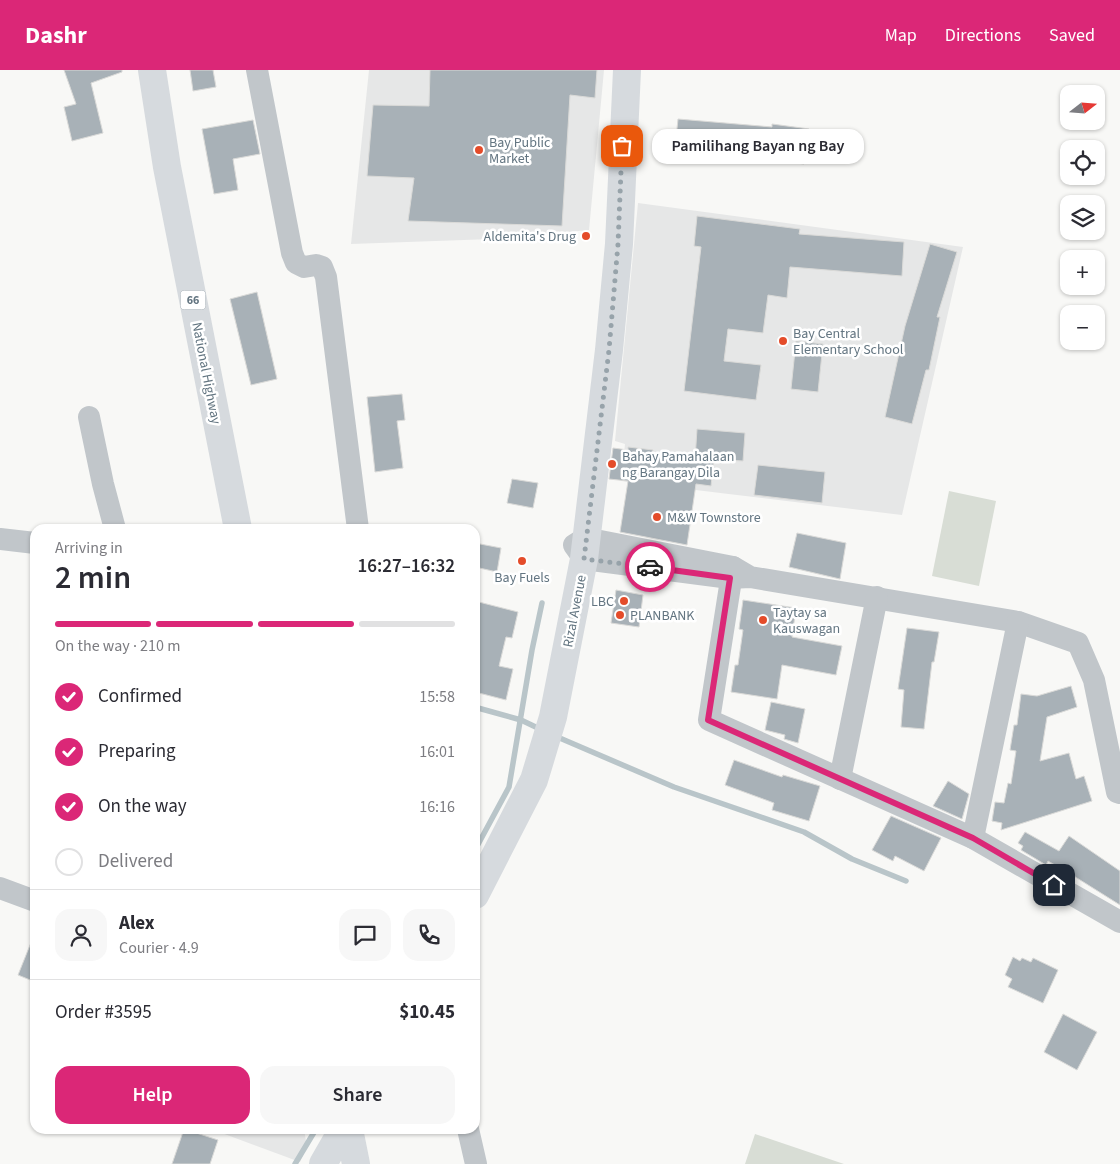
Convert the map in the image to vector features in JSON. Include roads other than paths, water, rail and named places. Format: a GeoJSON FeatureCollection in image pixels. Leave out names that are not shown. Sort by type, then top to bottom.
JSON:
{"type":"FeatureCollection","features":[{"type":"Feature","properties":{"kind":"main road","name":"National Highway"},"geometry":{"type":"LineString","coordinates":[[152,70],[167,167],[237,524]]}},
{"type":"Feature","properties":{"kind":"main road","name":"Rizal Avenue"},"geometry":{"type":"LineString","coordinates":[[480,881],[534,780],[553,717],[585,549],[609,350],[617,264],[627,70]]}},
{"type":"Feature","properties":{"kind":"main road"},"geometry":{"type":"LineString","coordinates":[[323,1164],[339,1134]]}},
{"type":"Feature","properties":{"kind":"main road"},"geometry":{"type":"LineString","coordinates":[[350,1134],[356,1164]]}},
{"type":"Feature","properties":{"kind":"street"},"geometry":{"type":"LineString","coordinates":[[257,70],[292,253],[296,263],[304,267],[316,265],[322,267],[326,277],[357,524]]}},
{"type":"Feature","properties":{"kind":"street"},"geometry":{"type":"LineString","coordinates":[[88,417],[114,524]]}},
{"type":"Feature","properties":{"kind":"street"},"geometry":{"type":"LineString","coordinates":[[0,539],[30,542]]}},
{"type":"Feature","properties":{"kind":"street"},"geometry":{"type":"LineString","coordinates":[[585,549],[876,596],[1018,622],[1078,643],[1094,680],[1117,792],[1120,793]]}},
{"type":"Feature","properties":{"kind":"street"},"geometry":{"type":"LineString","coordinates":[[738,574],[708,720],[973,838],[1120,922]]}},
{"type":"Feature","properties":{"kind":"street"},"geometry":{"type":"LineString","coordinates":[[840,779],[876,596]]}},
{"type":"Feature","properties":{"kind":"street"},"geometry":{"type":"LineString","coordinates":[[973,838],[1018,622]]}},
{"type":"Feature","properties":{"kind":"street"},"geometry":{"type":"LineString","coordinates":[[0,888],[30,899]]}},
{"type":"Feature","properties":{"kind":"street"},"geometry":{"type":"LineString","coordinates":[[469,1134],[476,1164]]}},
{"type":"Feature","properties":{"kind":"waterway"},"geometry":{"type":"LineString","coordinates":[[480,841],[509,787],[532,650],[542,603]]}},
{"type":"Feature","properties":{"kind":"waterway"},"geometry":{"type":"LineString","coordinates":[[480,709],[521,720],[542,730]]}},
{"type":"Feature","properties":{"kind":"waterway"},"geometry":{"type":"LineString","coordinates":[[555,736],[674,787],[804,832],[852,859],[906,881]]}},
{"type":"Feature","properties":{"kind":"waterway"},"geometry":{"type":"LineString","coordinates":[[295,1164],[313,1134]]}},
{"type":"Feature","properties":{"kind":"place","name":"Pamilihang Bayan ng Bay"},"geometry":{"type":"Point","coordinates":[622,146]}},
{"type":"Feature","properties":{"kind":"place","name":"Bay Public Market"},"geometry":{"type":"Point","coordinates":[479,150]}},
{"type":"Feature","properties":{"kind":"place","name":"Aldemita's Drug"},"geometry":{"type":"Point","coordinates":[586,236]}},
{"type":"Feature","properties":{"kind":"place","name":"Bay Central Elementary School"},"geometry":{"type":"Point","coordinates":[783,341]}},
{"type":"Feature","properties":{"kind":"place","name":"Bahay Pamahalaan ng Barangay Dila"},"geometry":{"type":"Point","coordinates":[612,464]}},
{"type":"Feature","properties":{"kind":"place","name":"M&W Townstore"},"geometry":{"type":"Point","coordinates":[657,517]}},
{"type":"Feature","properties":{"kind":"place","name":"Bay Fuels"},"geometry":{"type":"Point","coordinates":[522,561]}},
{"type":"Feature","properties":{"kind":"place","name":"LBC"},"geometry":{"type":"Point","coordinates":[624,601]}},
{"type":"Feature","properties":{"kind":"place","name":"PLANBANK"},"geometry":{"type":"Point","coordinates":[620,615]}},
{"type":"Feature","properties":{"kind":"place","name":"Taytay sa Kauswagan"},"geometry":{"type":"Point","coordinates":[763,620]}}]}
